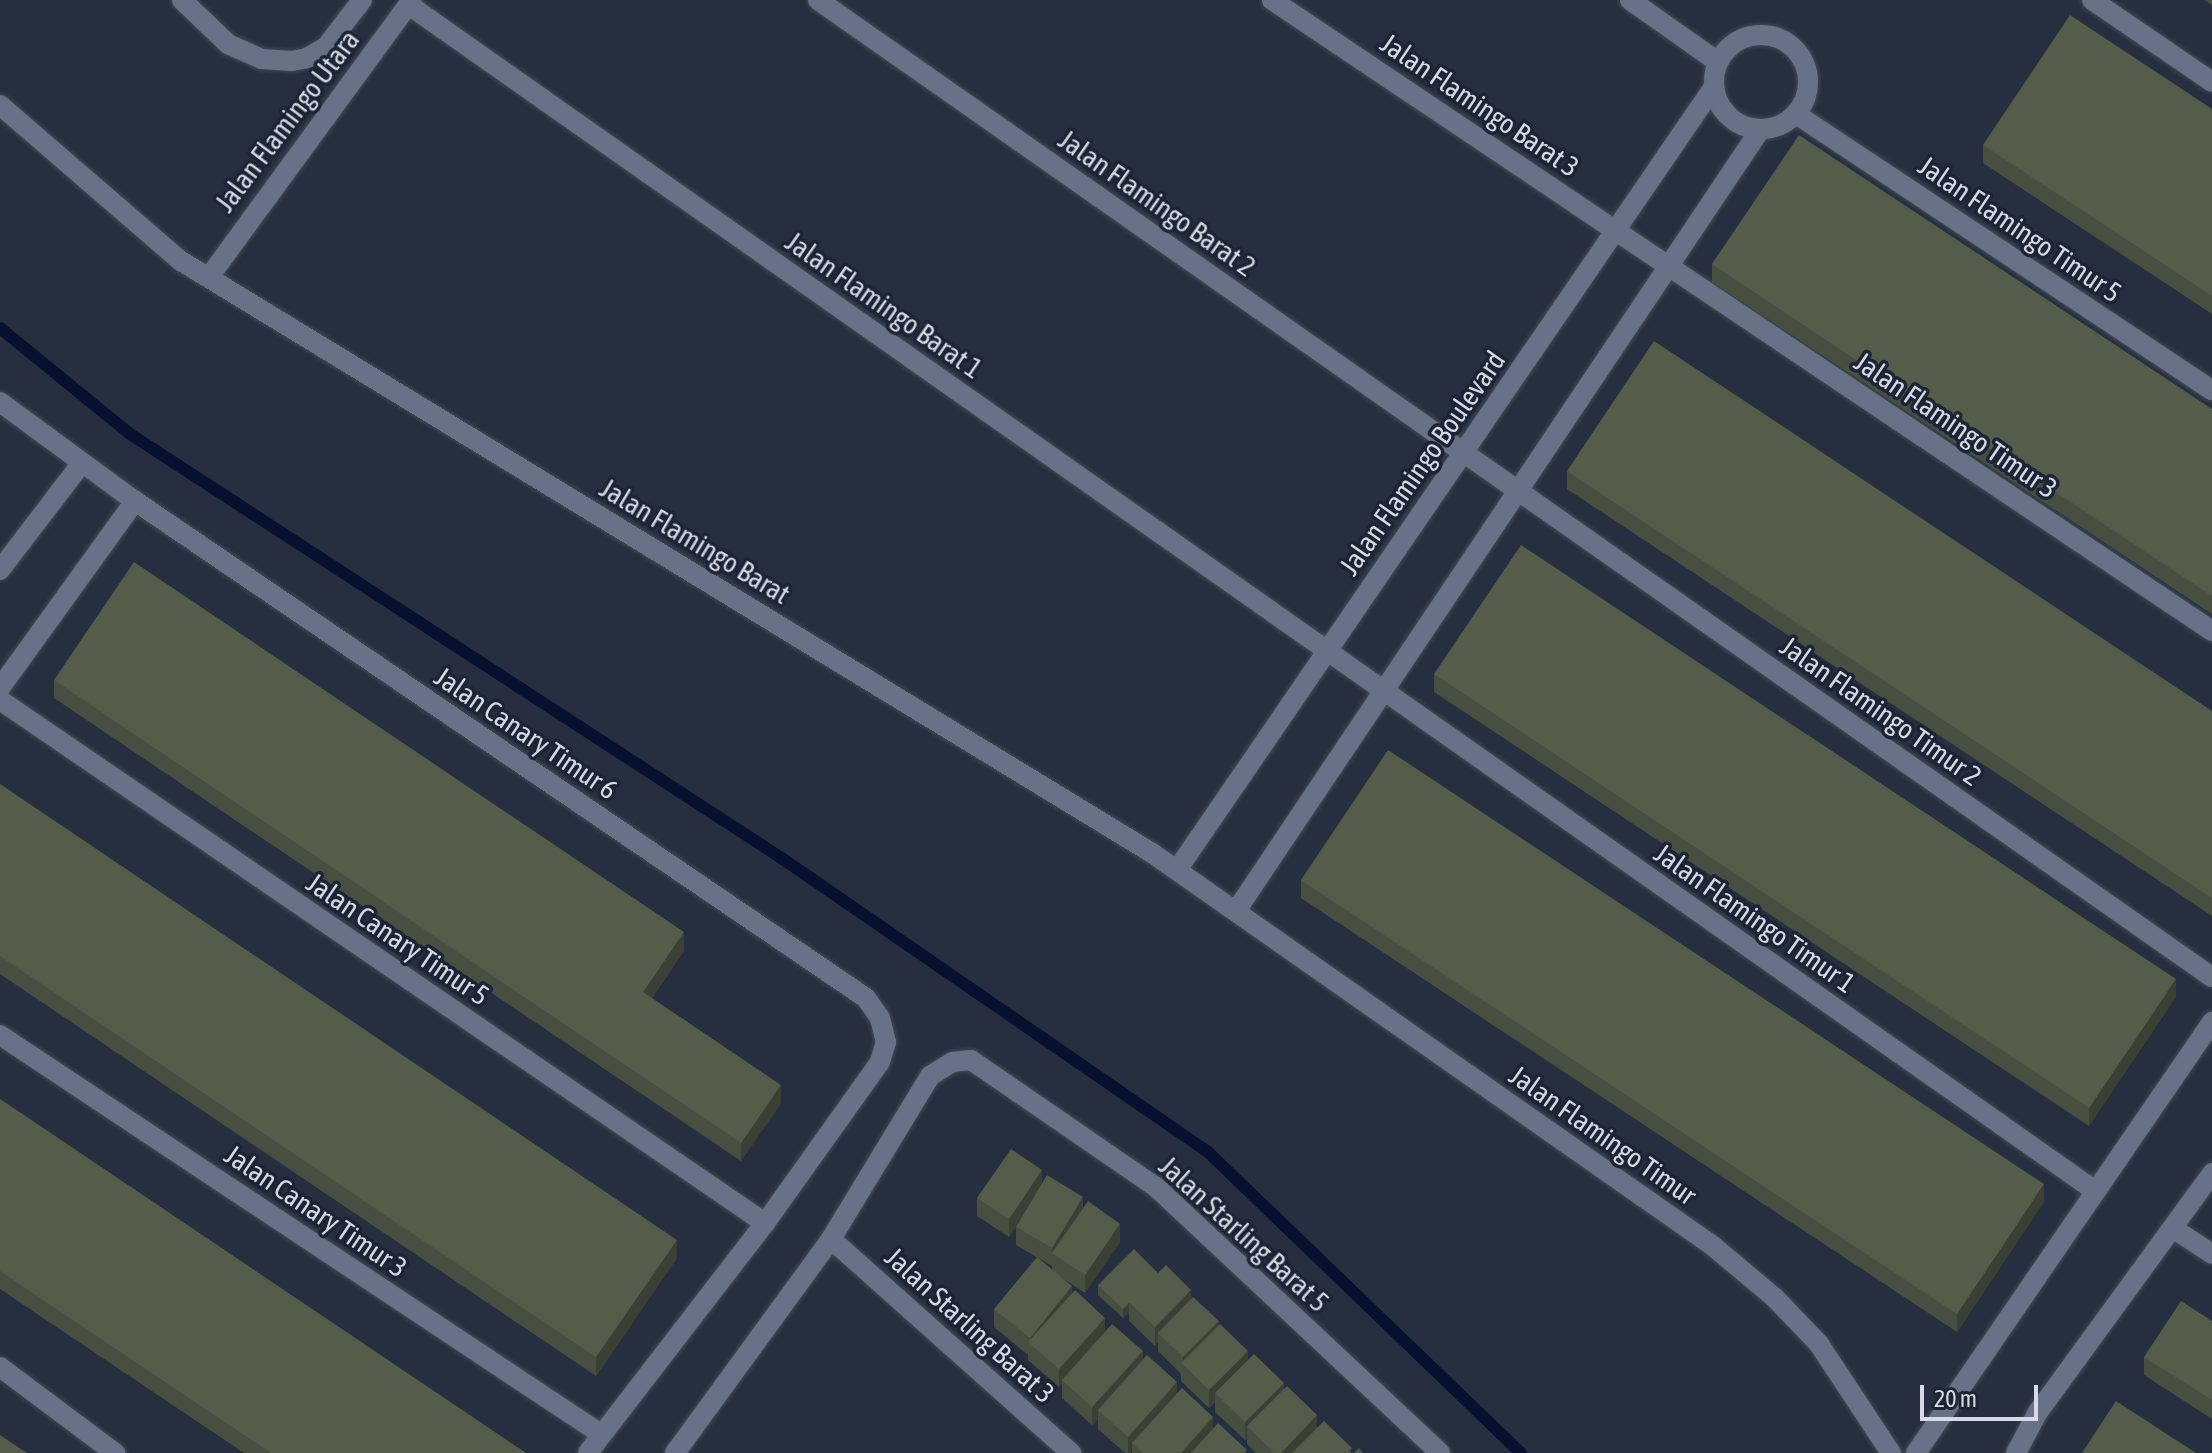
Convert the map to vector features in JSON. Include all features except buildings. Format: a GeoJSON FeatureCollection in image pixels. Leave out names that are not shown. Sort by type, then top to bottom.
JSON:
{"type":"FeatureCollection","features":[{"type":"Feature","properties":{"kind":"street"},"geometry":{"type":"LineString","coordinates":[[182,0],[228,44],[262,59],[292,61],[307,58],[326,47],[362,0]]}},
{"type":"Feature","properties":{"kind":"street","name":"Jalan Flamingo Barat 2"},"geometry":{"type":"LineString","coordinates":[[818,0],[1518,491]]}},
{"type":"Feature","properties":{"kind":"street","name":"Jalan Flamingo Barat 3"},"geometry":{"type":"LineString","coordinates":[[1272,0],[1669,266]]}},
{"type":"Feature","properties":{"kind":"street"},"geometry":{"type":"LineString","coordinates":[[1630,0],[1718,62]]}},
{"type":"Feature","properties":{"kind":"street"},"geometry":{"type":"LineString","coordinates":[[2092,0],[2212,82]]}},
{"type":"Feature","properties":{"kind":"street","name":"Jalan Flamingo Utara"},"geometry":{"type":"LineString","coordinates":[[209,277],[411,3]]}},
{"type":"Feature","properties":{"kind":"street","name":"Jalan Flamingo Barat 1"},"geometry":{"type":"LineString","coordinates":[[411,3],[1383,691]]}},
{"type":"Feature","properties":{"kind":"street"},"geometry":{"type":"LineString","coordinates":[[1762,35],[1787,43],[1804,63],[1808,77],[1807,90],[1796,114],[1786,123],[1760,130],[1734,122],[1717,101],[1713,88],[1718,62],[1725,50],[1748,37],[1762,35]]}},
{"type":"Feature","properties":{"kind":"street","name":"Jalan Flamingo Boulevard"},"geometry":{"type":"LineString","coordinates":[[1177,870],[1713,88]]}},
{"type":"Feature","properties":{"kind":"street","name":"Jalan Flamingo Barat"},"geometry":{"type":"LineString","coordinates":[[0,105],[181,261],[1177,870]]}},
{"type":"Feature","properties":{"kind":"street","name":"Jalan Flamingo Timur 5"},"geometry":{"type":"LineString","coordinates":[[1796,114],[2212,390]]}},
{"type":"Feature","properties":{"kind":"street"},"geometry":{"type":"LineString","coordinates":[[1236,911],[1760,130]]}},
{"type":"Feature","properties":{"kind":"street","name":"Jalan Flamingo Timur 3"},"geometry":{"type":"LineString","coordinates":[[1669,266],[2212,631]]}},
{"type":"Feature","properties":{"kind":"street","name":"Jalan Canary Timur 6"},"geometry":{"type":"LineString","coordinates":[[0,402],[81,464],[866,998],[880,1018],[886,1042],[880,1062],[765,1223]]}},
{"type":"Feature","properties":{"kind":"street"},"geometry":{"type":"LineString","coordinates":[[0,570],[81,464]]}},
{"type":"Feature","properties":{"kind":"street","name":"Jalan Flamingo Timur 2"},"geometry":{"type":"LineString","coordinates":[[1518,491],[2212,977]]}},
{"type":"Feature","properties":{"kind":"street"},"geometry":{"type":"LineString","coordinates":[[0,688],[135,501]]}},
{"type":"Feature","properties":{"kind":"street","name":"Jalan Flamingo Timur 1"},"geometry":{"type":"LineString","coordinates":[[1383,691],[2095,1191]]}},
{"type":"Feature","properties":{"kind":"street","name":"Jalan Canary Timur 5"},"geometry":{"type":"LineString","coordinates":[[0,700],[765,1223]]}},
{"type":"Feature","properties":{"kind":"street","name":"Jalan Flamingo Timur"},"geometry":{"type":"LineString","coordinates":[[1177,870],[1724,1255],[1775,1298],[1819,1344],[1891,1453]]}},
{"type":"Feature","properties":{"kind":"street"},"geometry":{"type":"LineString","coordinates":[[1916,1453],[2212,1022]]}},
{"type":"Feature","properties":{"kind":"street","name":"Jalan Canary Timur 3"},"geometry":{"type":"LineString","coordinates":[[0,1035],[601,1434]]}},
{"type":"Feature","properties":{"kind":"street","name":"Jalan Starling Barat 5"},"geometry":{"type":"LineString","coordinates":[[831,1239],[930,1076],[952,1062],[971,1060],[1156,1187],[1440,1453]]}},
{"type":"Feature","properties":{"kind":"street"},"geometry":{"type":"LineString","coordinates":[[2016,1453],[2038,1412],[2212,1173]]}},
{"type":"Feature","properties":{"kind":"street"},"geometry":{"type":"LineString","coordinates":[[588,1453],[765,1223]]}},
{"type":"Feature","properties":{"kind":"street"},"geometry":{"type":"LineString","coordinates":[[2174,1229],[2212,1254]]}},
{"type":"Feature","properties":{"kind":"street"},"geometry":{"type":"LineString","coordinates":[[677,1452],[831,1239]]}},
{"type":"Feature","properties":{"kind":"street","name":"Jalan Starling Barat 3"},"geometry":{"type":"LineString","coordinates":[[831,1239],[1071,1453]]}},
{"type":"Feature","properties":{"kind":"street"},"geometry":{"type":"LineString","coordinates":[[0,1367],[115,1453]]}},
{"type":"Feature","properties":{"kind":"waterway"},"geometry":{"type":"LineString","coordinates":[[0,328],[130,434],[783,859],[1208,1152],[1521,1453]]}}]}
